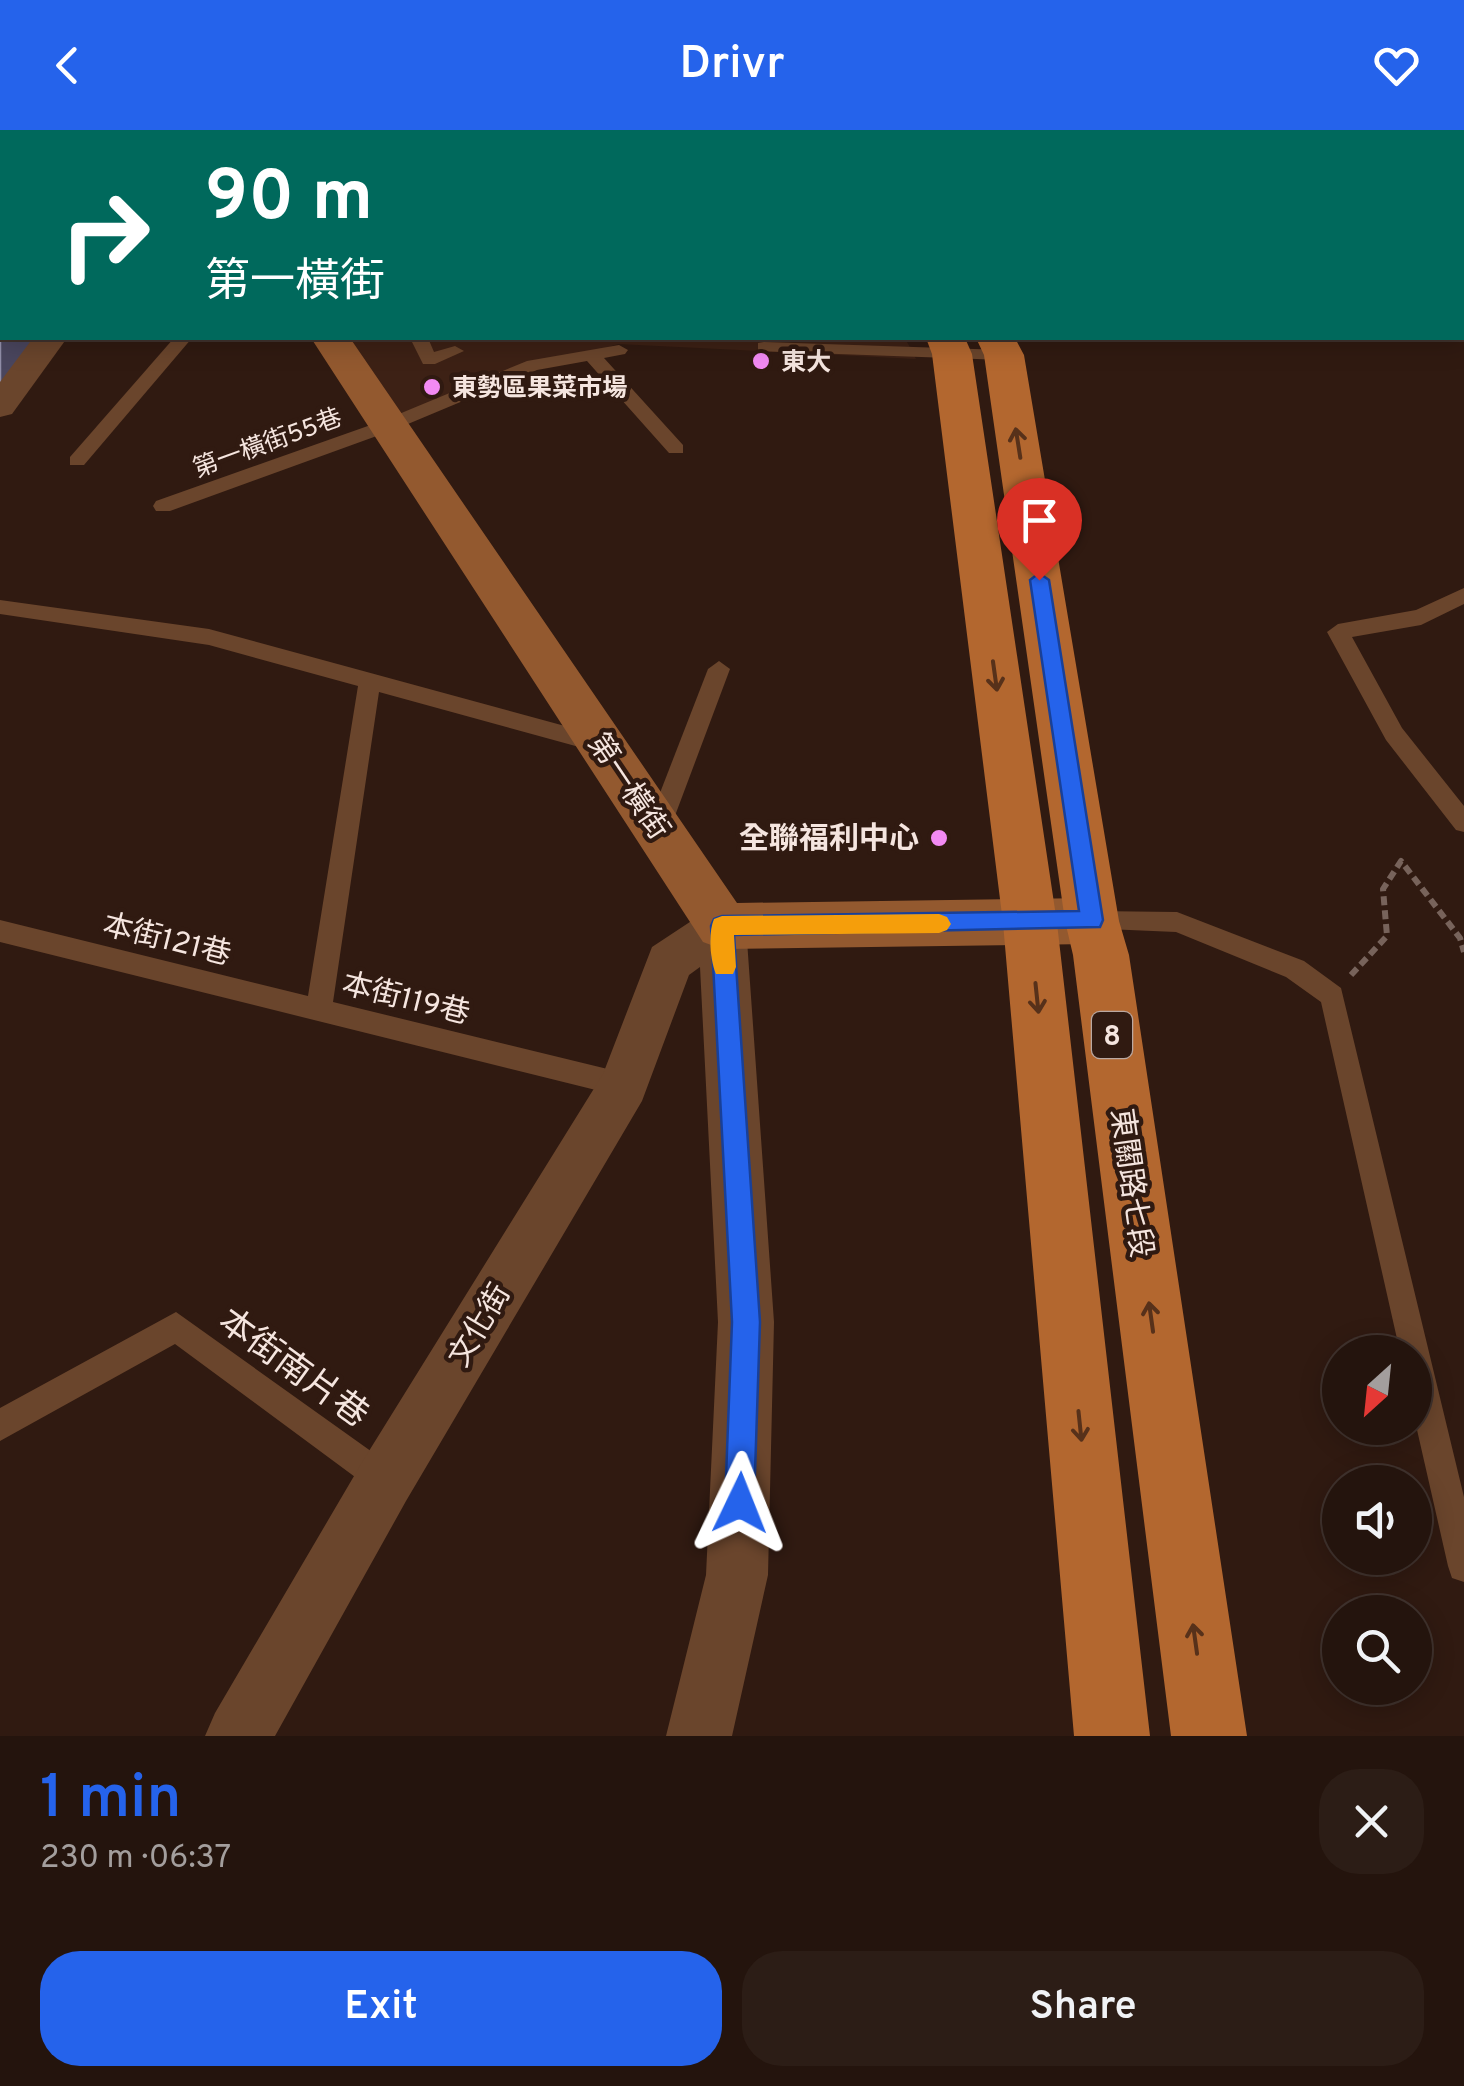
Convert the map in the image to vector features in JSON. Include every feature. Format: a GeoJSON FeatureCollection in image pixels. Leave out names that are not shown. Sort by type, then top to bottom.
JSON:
{"type":"FeatureCollection","features":[{"type":"Feature","properties":{"kind":"main road","name":"東關路七段"},"geometry":{"type":"LineString","coordinates":[[975,346],[1101,955],[1208,1736]]}},
{"type":"Feature","properties":{"kind":"main road"},"geometry":{"type":"LineString","coordinates":[[975,346],[1112,1736]]}},
{"type":"Feature","properties":{"kind":"street"},"geometry":{"type":"LineString","coordinates":[[0,406],[49,340]]}},
{"type":"Feature","properties":{"kind":"street","name":"第一橫街"},"geometry":{"type":"LineString","coordinates":[[331,340],[722,926]]}},
{"type":"Feature","properties":{"kind":"street"},"geometry":{"type":"LineString","coordinates":[[699,1736],[737,1575],[746,1342],[722,926],[1092,920]]}},
{"type":"Feature","properties":{"kind":"street","name":"文化街"},"geometry":{"type":"LineString","coordinates":[[238,1736],[385,1480],[624,1085],[669,962],[722,926]]}},
{"type":"Feature","properties":{"kind":"lane"},"geometry":{"type":"LineString","coordinates":[[76,462],[181,340]]}},
{"type":"Feature","properties":{"kind":"lane"},"geometry":{"type":"LineString","coordinates":[[420,340],[429,360],[455,350]]}},
{"type":"Feature","properties":{"kind":"lane"},"geometry":{"type":"LineString","coordinates":[[764,347],[975,346]]}},
{"type":"Feature","properties":{"kind":"lane","name":"第一橫街55巷"},"geometry":{"type":"LineString","coordinates":[[163,506],[389,425],[533,365],[618,350]]}},
{"type":"Feature","properties":{"kind":"lane"},"geometry":{"type":"LineString","coordinates":[[592,355],[676,449]]}},
{"type":"Feature","properties":{"kind":"lane"},"geometry":{"type":"LineString","coordinates":[[1464,595],[1421,617],[1338,632],[1394,734],[1464,823]]}},
{"type":"Feature","properties":{"kind":"lane"},"geometry":{"type":"LineString","coordinates":[[0,607],[208,637],[601,744]]}},
{"type":"Feature","properties":{"kind":"lane"},"geometry":{"type":"LineString","coordinates":[[658,829],[719,669]]}},
{"type":"Feature","properties":{"kind":"lane","name":"本街119巷"},"geometry":{"type":"LineString","coordinates":[[370,681],[320,1010],[624,1085]]}},
{"type":"Feature","properties":{"kind":"lane"},"geometry":{"type":"LineString","coordinates":[[1092,920],[1178,922],[1295,968],[1332,996],[1411,1335]]}},
{"type":"Feature","properties":{"kind":"lane","name":"本街121巷"},"geometry":{"type":"LineString","coordinates":[[0,931],[320,1010]]}},
{"type":"Feature","properties":{"kind":"lane","name":"本街南片巷"},"geometry":{"type":"LineString","coordinates":[[0,1426],[176,1327],[385,1480]]}},
{"type":"Feature","properties":{"kind":"lane"},"geometry":{"type":"LineString","coordinates":[[1432,1427],[1464,1566]]}},
{"type":"Feature","properties":{"kind":"path"},"geometry":{"type":"LineString","coordinates":[[1332,996],[1387,936],[1384,889],[1401,861],[1460,938],[1464,952]]}},
{"type":"Feature","properties":{"kind":"shaded area","name":"東勢區果菜市場"},"geometry":{"type":"Polygon","coordinates":[[[347,340],[906,340],[916,359],[618,344],[398,414],[347,340]]]}},
{"type":"Feature","properties":{"kind":"building"},"geometry":{"type":"Polygon","coordinates":[[[0,340],[38,340],[0,388],[0,340]]]}},
{"type":"Feature","properties":{"kind":"slow traffic"},"geometry":{"type":"LineString","coordinates":[[725,967],[722,926],[939,924]]}},
{"type":"Feature","properties":{"kind":"place","name":"東大"},"geometry":{"type":"Point","coordinates":[761,361]}},
{"type":"Feature","properties":{"kind":"place","name":"東勢區果菜市場"},"geometry":{"type":"Point","coordinates":[432,387]}},
{"type":"Feature","properties":{"kind":"place","name":"全聯福利中心"},"geometry":{"type":"Point","coordinates":[939,838]}},
{"type":"Feature","properties":{"kind":"route"},"geometry":{"type":"LineString","coordinates":[[740,1503],[746,1322],[722,926],[1092,920],[1039,580]]}}]}
